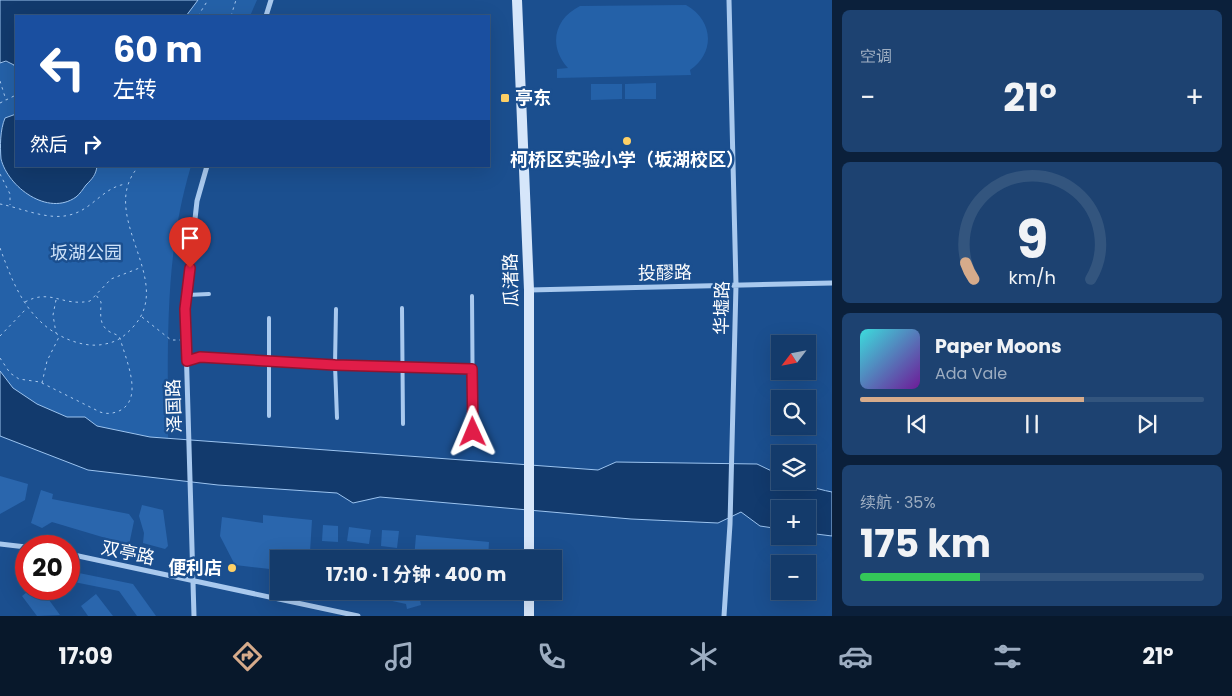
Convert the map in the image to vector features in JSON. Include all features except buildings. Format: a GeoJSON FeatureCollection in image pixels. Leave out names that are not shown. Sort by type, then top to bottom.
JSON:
{"type":"FeatureCollection","features":[{"type":"Feature","properties":{"kind":"street"},"geometry":{"type":"LineString","coordinates":[[266,15],[271,0]]}},
{"type":"Feature","properties":{"kind":"street","name":"瓜渚路"},"geometry":{"type":"LineString","coordinates":[[517,0],[529,290],[529,550]]}},
{"type":"Feature","properties":{"kind":"street","name":"华墟路"},"geometry":{"type":"LineString","coordinates":[[724,616],[730,524],[736,286],[729,0]]}},
{"type":"Feature","properties":{"kind":"street","name":"泽国路"},"geometry":{"type":"LineString","coordinates":[[194,616],[186,340],[187,295],[197,201],[207,167]]}},
{"type":"Feature","properties":{"kind":"street","name":"投醪路"},"geometry":{"type":"LineString","coordinates":[[529,290],[832,283]]}},
{"type":"Feature","properties":{"kind":"street"},"geometry":{"type":"LineString","coordinates":[[0,544],[15,546]]}},
{"type":"Feature","properties":{"kind":"street","name":"双亭路"},"geometry":{"type":"LineString","coordinates":[[80,556],[358,616]]}},
{"type":"Feature","properties":{"kind":"street"},"geometry":{"type":"LineString","coordinates":[[529,600],[529,616]]}},
{"type":"Feature","properties":{"kind":"lane"},"geometry":{"type":"LineString","coordinates":[[187,295],[209,294]]}},
{"type":"Feature","properties":{"kind":"lane"},"geometry":{"type":"LineString","coordinates":[[472,296],[473,432]]}},
{"type":"Feature","properties":{"kind":"lane"},"geometry":{"type":"LineString","coordinates":[[402,308],[404,424]]}},
{"type":"Feature","properties":{"kind":"lane"},"geometry":{"type":"LineString","coordinates":[[336,309],[335,365],[337,418]]}},
{"type":"Feature","properties":{"kind":"lane"},"geometry":{"type":"LineString","coordinates":[[269,318],[269,416]]}},
{"type":"Feature","properties":{"kind":"lane"},"geometry":{"type":"LineString","coordinates":[[187,361],[200,357],[335,365],[472,369]]}},
{"type":"Feature","properties":{"kind":"path"},"geometry":{"type":"LineString","coordinates":[[199,15],[208,0]]}},
{"type":"Feature","properties":{"kind":"path"},"geometry":{"type":"LineString","coordinates":[[231,15],[236,0]]}},
{"type":"Feature","properties":{"kind":"path"},"geometry":{"type":"LineString","coordinates":[[0,81],[6,100]]}},
{"type":"Feature","properties":{"kind":"path"},"geometry":{"type":"LineString","coordinates":[[0,103],[15,96]]}},
{"type":"Feature","properties":{"kind":"path"},"geometry":{"type":"LineString","coordinates":[[0,248],[8,271],[24,302],[39,321],[56,334],[89,345],[103,345],[120,338],[142,317],[146,308],[147,288],[127,215],[127,184],[131,175],[138,167]]}},
{"type":"Feature","properties":{"kind":"path"},"geometry":{"type":"LineString","coordinates":[[0,174],[10,194],[10,206]]}},
{"type":"Feature","properties":{"kind":"path"},"geometry":{"type":"LineString","coordinates":[[0,204],[49,216],[68,216],[111,189],[127,184]]}},
{"type":"Feature","properties":{"kind":"path"},"geometry":{"type":"LineString","coordinates":[[24,302],[41,295],[56,299],[86,302],[96,295],[111,279],[142,266]]}},
{"type":"Feature","properties":{"kind":"path"},"geometry":{"type":"LineString","coordinates":[[0,358],[10,373],[19,378],[42,383],[106,414],[124,408],[128,402],[132,384],[120,338],[107,330],[99,315],[101,302],[96,295]]}},
{"type":"Feature","properties":{"kind":"path"},"geometry":{"type":"LineString","coordinates":[[56,299],[54,315],[56,334]]}},
{"type":"Feature","properties":{"kind":"path"},"geometry":{"type":"LineString","coordinates":[[0,336],[28,307]]}},
{"type":"Feature","properties":{"kind":"path"},"geometry":{"type":"LineString","coordinates":[[142,317],[171,340],[186,340]]}},
{"type":"Feature","properties":{"kind":"path"},"geometry":{"type":"LineString","coordinates":[[42,383],[47,361],[60,335]]}},
{"type":"Feature","properties":{"kind":"green space"},"geometry":{"type":"Polygon","coordinates":[[[198,0],[257,0],[250,15],[187,15],[198,0]]]}},
{"type":"Feature","properties":{"kind":"green space"},"geometry":{"type":"Polygon","coordinates":[[[686,5],[702,19],[708,36],[704,54],[690,70],[691,75],[557,78],[557,69],[568,68],[558,51],[557,34],[564,18],[571,11],[580,6],[686,5]]]}},
{"type":"Feature","properties":{"kind":"green space","name":"坂湖公园"},"geometry":{"type":"Polygon","coordinates":[[[15,62],[15,167],[191,167],[182,199],[176,233],[169,301],[168,438],[150,437],[97,426],[85,417],[67,417],[37,404],[13,388],[0,371],[0,63],[15,62]]]}},
{"type":"Feature","properties":{"kind":"green space"},"geometry":{"type":"Polygon","coordinates":[[[656,83],[656,99],[625,99],[625,84],[656,83]]]}},
{"type":"Feature","properties":{"kind":"green space"},"geometry":{"type":"Polygon","coordinates":[[[591,84],[622,84],[622,99],[591,100],[591,84]]]}},
{"type":"Feature","properties":{"kind":"shaded area"},"geometry":{"type":"Polygon","coordinates":[[[0,0],[198,0],[187,15],[15,15],[15,68],[14,65],[6,61],[0,63],[0,0]]]}},
{"type":"Feature","properties":{"kind":"shaded area"},"geometry":{"type":"Polygon","coordinates":[[[15,114],[15,167],[97,167],[93,177],[76,197],[65,202],[53,203],[42,201],[20,189],[5,169],[1,159],[1,138],[5,118],[15,114]]]}},
{"type":"Feature","properties":{"kind":"shaded area"},"geometry":{"type":"Polygon","coordinates":[[[0,371],[13,388],[37,404],[67,417],[85,417],[97,426],[150,437],[598,470],[616,462],[757,464],[771,471],[771,490],[816,490],[816,488],[832,492],[832,536],[816,534],[816,500],[771,500],[771,528],[760,526],[741,512],[718,523],[631,519],[380,497],[353,503],[337,493],[218,485],[88,470],[0,436],[0,371]]]}},
{"type":"Feature","properties":{"kind":"place","name":"亭东"},"geometry":{"type":"Point","coordinates":[505,98]}},
{"type":"Feature","properties":{"kind":"place","name":"柯桥区实验小学（坂湖校区）"},"geometry":{"type":"Point","coordinates":[627,141]}},
{"type":"Feature","properties":{"kind":"place","name":"便利店"},"geometry":{"type":"Point","coordinates":[232,568]}},
{"type":"Feature","properties":{"kind":"route"},"geometry":{"type":"LineString","coordinates":[[190,268],[185,309],[187,361],[200,357],[335,365],[472,369],[473,432]]}}]}
